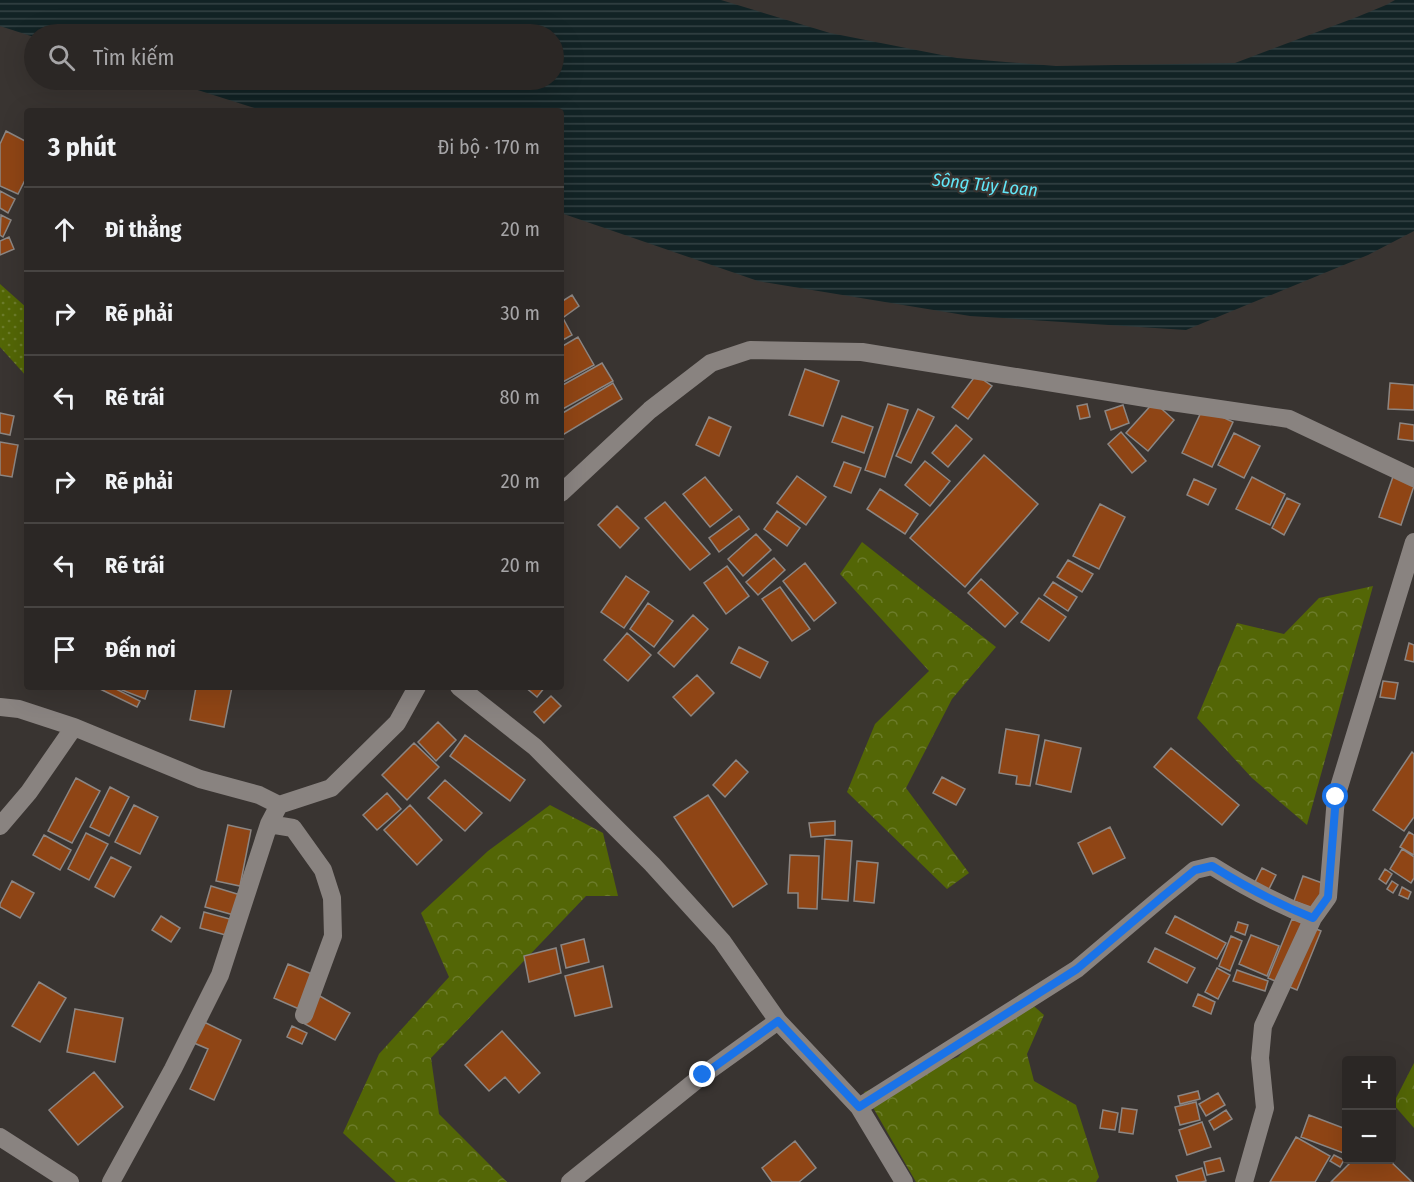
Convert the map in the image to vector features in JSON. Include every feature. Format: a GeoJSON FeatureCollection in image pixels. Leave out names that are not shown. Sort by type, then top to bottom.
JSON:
{"type":"FeatureCollection","features":[{"type":"Feature","properties":{"kind":"street"},"geometry":{"type":"LineString","coordinates":[[564,490],[650,410],[711,363],[750,350],[862,352],[1289,419],[1414,478]]}},
{"type":"Feature","properties":{"kind":"street"},"geometry":{"type":"LineString","coordinates":[[1244,1182],[1264,1108],[1260,1058],[1263,1026],[1313,918],[1328,897],[1336,797],[1414,542]]}},
{"type":"Feature","properties":{"kind":"street"},"geometry":{"type":"LineString","coordinates":[[0,707],[19,709],[74,727],[200,779],[259,795],[279,805],[331,788],[396,723],[415,690]]}},
{"type":"Feature","properties":{"kind":"street"},"geometry":{"type":"LineString","coordinates":[[463,690],[536,747],[652,864],[722,941],[778,1021],[859,1107],[904,1182]]}},
{"type":"Feature","properties":{"kind":"street"},"geometry":{"type":"LineString","coordinates":[[0,826],[29,792],[74,727]]}},
{"type":"Feature","properties":{"kind":"street"},"geometry":{"type":"LineString","coordinates":[[111,1182],[173,1069],[220,975],[269,825],[279,805]]}},
{"type":"Feature","properties":{"kind":"street"},"geometry":{"type":"LineString","coordinates":[[269,825],[293,828],[323,870],[332,898],[333,936],[304,1015]]}},
{"type":"Feature","properties":{"kind":"street"},"geometry":{"type":"LineString","coordinates":[[859,1107],[1077,969],[1195,870],[1212,866],[1287,908],[1313,918]]}},
{"type":"Feature","properties":{"kind":"street"},"geometry":{"type":"LineString","coordinates":[[570,1182],[703,1075],[778,1021]]}},
{"type":"Feature","properties":{"kind":"street"},"geometry":{"type":"LineString","coordinates":[[0,1137],[70,1182]]}},
{"type":"Feature","properties":{"kind":"green space"},"geometry":{"type":"Polygon","coordinates":[[[0,284],[24,305],[24,374],[0,347],[0,284]]]}},
{"type":"Feature","properties":{"kind":"green space"},"geometry":{"type":"Polygon","coordinates":[[[862,542],[996,647],[952,699],[906,788],[969,873],[947,889],[847,792],[875,724],[929,671],[840,574],[862,542]]]}},
{"type":"Feature","properties":{"kind":"green space"},"geometry":{"type":"Polygon","coordinates":[[[1373,586],[1307,825],[1252,778],[1197,718],[1237,623],[1284,634],[1319,598],[1373,586]]]}},
{"type":"Feature","properties":{"kind":"green space"},"geometry":{"type":"Polygon","coordinates":[[[550,805],[603,833],[618,896],[586,896],[431,1058],[439,1114],[507,1182],[396,1182],[343,1133],[379,1054],[449,977],[421,913],[488,851],[550,805]]]}},
{"type":"Feature","properties":{"kind":"green space"},"geometry":{"type":"Polygon","coordinates":[[[1020,994],[1044,1015],[1027,1054],[1034,1081],[1076,1105],[1099,1177],[1096,1182],[916,1182],[864,1092],[958,1057],[1020,994]]]}},
{"type":"Feature","properties":{"kind":"green space"},"geometry":{"type":"Polygon","coordinates":[[[1414,1063],[1414,1128],[1396,1107],[1396,1098],[1414,1063]]]}},
{"type":"Feature","properties":{"kind":"water","name":"Sông Túy Loan"},"geometry":{"type":"Polygon","coordinates":[[[0,0],[721,0],[830,33],[957,58],[1056,66],[1235,63],[1357,17],[1395,0],[1414,0],[1414,231],[1368,255],[1186,330],[970,316],[758,281],[564,214],[564,108],[255,108],[198,90],[564,90],[564,24],[24,24],[24,34],[0,26],[0,0]]]}},
{"type":"Feature","properties":{"kind":"building"},"geometry":{"type":"Polygon","coordinates":[[[6,131],[24,140],[24,182],[18,194],[0,186],[0,144],[6,131]]]}},
{"type":"Feature","properties":{"kind":"building"},"geometry":{"type":"Polygon","coordinates":[[[0,191],[15,199],[8,213],[0,208],[0,191]]]}},
{"type":"Feature","properties":{"kind":"building"},"geometry":{"type":"Polygon","coordinates":[[[1,215],[11,220],[3,237],[0,235],[1,215]]]}},
{"type":"Feature","properties":{"kind":"building"},"geometry":{"type":"Polygon","coordinates":[[[9,237],[14,249],[0,255],[0,241],[9,237]]]}},
{"type":"Feature","properties":{"kind":"building"},"geometry":{"type":"Polygon","coordinates":[[[572,295],[579,306],[564,317],[564,300],[572,295]]]}},
{"type":"Feature","properties":{"kind":"building"},"geometry":{"type":"Polygon","coordinates":[[[564,320],[572,335],[564,339],[564,320]]]}},
{"type":"Feature","properties":{"kind":"building"},"geometry":{"type":"Polygon","coordinates":[[[578,337],[594,365],[564,381],[564,345],[578,337]]]}},
{"type":"Feature","properties":{"kind":"building"},"geometry":{"type":"Polygon","coordinates":[[[602,363],[613,381],[564,408],[564,384],[602,363]]]}},
{"type":"Feature","properties":{"kind":"building"},"geometry":{"type":"Polygon","coordinates":[[[805,369],[839,381],[823,426],[789,415],[805,369]]]}},
{"type":"Feature","properties":{"kind":"building"},"geometry":{"type":"Polygon","coordinates":[[[976,375],[992,386],[968,419],[952,407],[976,375]]]}},
{"type":"Feature","properties":{"kind":"building"},"geometry":{"type":"Polygon","coordinates":[[[613,383],[622,399],[564,434],[564,412],[613,383]]]}},
{"type":"Feature","properties":{"kind":"building"},"geometry":{"type":"Polygon","coordinates":[[[1390,383],[1414,385],[1414,410],[1388,409],[1390,383]]]}},
{"type":"Feature","properties":{"kind":"building"},"geometry":{"type":"Polygon","coordinates":[[[1154,402],[1174,420],[1148,451],[1126,433],[1154,402]]]}},
{"type":"Feature","properties":{"kind":"building"},"geometry":{"type":"Polygon","coordinates":[[[888,404],[908,410],[885,477],[865,470],[888,404]]]}},
{"type":"Feature","properties":{"kind":"building"},"geometry":{"type":"Polygon","coordinates":[[[1087,404],[1090,417],[1080,419],[1077,406],[1087,404]]]}},
{"type":"Feature","properties":{"kind":"building"},"geometry":{"type":"Polygon","coordinates":[[[1123,405],[1129,423],[1111,430],[1105,411],[1123,405]]]}},
{"type":"Feature","properties":{"kind":"building"},"geometry":{"type":"Polygon","coordinates":[[[1203,408],[1233,422],[1212,467],[1182,453],[1203,408]]]}},
{"type":"Feature","properties":{"kind":"building"},"geometry":{"type":"Polygon","coordinates":[[[918,409],[934,417],[911,463],[896,456],[918,409]]]}},
{"type":"Feature","properties":{"kind":"building"},"geometry":{"type":"Polygon","coordinates":[[[0,413],[14,416],[10,435],[0,433],[0,413]]]}},
{"type":"Feature","properties":{"kind":"building"},"geometry":{"type":"Polygon","coordinates":[[[842,416],[873,427],[864,453],[832,442],[842,416]]]}},
{"type":"Feature","properties":{"kind":"building"},"geometry":{"type":"Polygon","coordinates":[[[709,417],[731,427],[719,456],[696,445],[709,417]]]}},
{"type":"Feature","properties":{"kind":"building"},"geometry":{"type":"Polygon","coordinates":[[[1400,423],[1414,425],[1414,441],[1398,439],[1400,423]]]}},
{"type":"Feature","properties":{"kind":"building"},"geometry":{"type":"Polygon","coordinates":[[[956,425],[972,439],[948,467],[932,453],[956,425]]]}},
{"type":"Feature","properties":{"kind":"building"},"geometry":{"type":"Polygon","coordinates":[[[1121,432],[1146,461],[1132,473],[1108,444],[1121,432]]]}},
{"type":"Feature","properties":{"kind":"building"},"geometry":{"type":"Polygon","coordinates":[[[1234,433],[1260,446],[1244,478],[1218,465],[1234,433]]]}},
{"type":"Feature","properties":{"kind":"building"},"geometry":{"type":"Polygon","coordinates":[[[0,442],[18,445],[12,477],[0,475],[0,442]]]}},
{"type":"Feature","properties":{"kind":"building"},"geometry":{"type":"Polygon","coordinates":[[[984,455],[1038,504],[965,587],[910,538],[984,455]]]}},
{"type":"Feature","properties":{"kind":"building"},"geometry":{"type":"Polygon","coordinates":[[[925,461],[950,481],[930,506],[905,485],[925,461]]]}},
{"type":"Feature","properties":{"kind":"building"},"geometry":{"type":"Polygon","coordinates":[[[844,462],[861,468],[851,493],[834,486],[844,462]]]}},
{"type":"Feature","properties":{"kind":"building"},"geometry":{"type":"Polygon","coordinates":[[[1396,468],[1414,486],[1401,525],[1379,517],[1396,468]]]}},
{"type":"Feature","properties":{"kind":"building"},"geometry":{"type":"Polygon","coordinates":[[[797,476],[826,497],[806,525],[777,503],[797,476]]]}},
{"type":"Feature","properties":{"kind":"building"},"geometry":{"type":"Polygon","coordinates":[[[705,477],[732,510],[710,527],[683,494],[705,477]]]}},
{"type":"Feature","properties":{"kind":"building"},"geometry":{"type":"Polygon","coordinates":[[[1252,477],[1285,494],[1270,525],[1236,509],[1252,477]]]}},
{"type":"Feature","properties":{"kind":"building"},"geometry":{"type":"Polygon","coordinates":[[[1194,479],[1216,489],[1208,505],[1187,495],[1194,479]]]}},
{"type":"Feature","properties":{"kind":"building"},"geometry":{"type":"Polygon","coordinates":[[[880,489],[918,514],[905,534],[867,509],[880,489]]]}},
{"type":"Feature","properties":{"kind":"building"},"geometry":{"type":"Polygon","coordinates":[[[1287,498],[1300,504],[1284,535],[1272,528],[1287,498]]]}},
{"type":"Feature","properties":{"kind":"building"},"geometry":{"type":"Polygon","coordinates":[[[665,502],[710,554],[690,570],[645,518],[665,502]]]}},
{"type":"Feature","properties":{"kind":"building"},"geometry":{"type":"Polygon","coordinates":[[[1100,504],[1125,517],[1099,569],[1073,556],[1100,504]]]}},
{"type":"Feature","properties":{"kind":"building"},"geometry":{"type":"Polygon","coordinates":[[[617,506],[639,528],[620,548],[598,525],[617,506]]]}},
{"type":"Feature","properties":{"kind":"building"},"geometry":{"type":"Polygon","coordinates":[[[777,511],[800,528],[787,546],[764,529],[777,511]]]}},
{"type":"Feature","properties":{"kind":"building"},"geometry":{"type":"Polygon","coordinates":[[[739,516],[749,529],[719,552],[709,538],[739,516]]]}},
{"type":"Feature","properties":{"kind":"building"},"geometry":{"type":"Polygon","coordinates":[[[756,534],[771,550],[743,576],[728,559],[756,534]]]}},
{"type":"Feature","properties":{"kind":"building"},"geometry":{"type":"Polygon","coordinates":[[[774,558],[785,570],[758,595],[746,582],[774,558]]]}},
{"type":"Feature","properties":{"kind":"building"},"geometry":{"type":"Polygon","coordinates":[[[1068,560],[1093,574],[1082,592],[1057,577],[1068,560]]]}},
{"type":"Feature","properties":{"kind":"building"},"geometry":{"type":"Polygon","coordinates":[[[805,563],[836,603],[814,621],[783,581],[805,563]]]}},
{"type":"Feature","properties":{"kind":"building"},"geometry":{"type":"Polygon","coordinates":[[[727,566],[749,596],[726,614],[704,583],[727,566]]]}},
{"type":"Feature","properties":{"kind":"building"},"geometry":{"type":"Polygon","coordinates":[[[626,576],[649,592],[624,628],[601,612],[626,576]]]}},
{"type":"Feature","properties":{"kind":"building"},"geometry":{"type":"Polygon","coordinates":[[[981,579],[1018,613],[1005,627],[968,593],[981,579]]]}},
{"type":"Feature","properties":{"kind":"building"},"geometry":{"type":"Polygon","coordinates":[[[1053,582],[1077,597],[1068,611],[1044,595],[1053,582]]]}},
{"type":"Feature","properties":{"kind":"building"},"geometry":{"type":"Polygon","coordinates":[[[780,587],[810,629],[792,641],[762,599],[780,587]]]}},
{"type":"Feature","properties":{"kind":"building"},"geometry":{"type":"Polygon","coordinates":[[[1039,598],[1066,617],[1049,641],[1021,622],[1039,598]]]}},
{"type":"Feature","properties":{"kind":"building"},"geometry":{"type":"Polygon","coordinates":[[[648,603],[673,621],[654,647],[630,629],[648,603]]]}},
{"type":"Feature","properties":{"kind":"building"},"geometry":{"type":"Polygon","coordinates":[[[693,615],[708,629],[674,667],[658,653],[693,615]]]}},
{"type":"Feature","properties":{"kind":"building"},"geometry":{"type":"Polygon","coordinates":[[[627,633],[651,655],[628,681],[604,660],[627,633]]]}},
{"type":"Feature","properties":{"kind":"building"},"geometry":{"type":"Polygon","coordinates":[[[1409,643],[1414,645],[1414,662],[1405,660],[1409,643]]]}},
{"type":"Feature","properties":{"kind":"building"},"geometry":{"type":"Polygon","coordinates":[[[739,647],[768,662],[760,678],[731,663],[739,647]]]}},
{"type":"Feature","properties":{"kind":"building"},"geometry":{"type":"Polygon","coordinates":[[[697,675],[714,693],[691,716],[673,697],[697,675]]]}},
{"type":"Feature","properties":{"kind":"building"},"geometry":{"type":"Polygon","coordinates":[[[1383,681],[1398,683],[1395,699],[1380,697],[1383,681]]]}},
{"type":"Feature","properties":{"kind":"building"},"geometry":{"type":"Polygon","coordinates":[[[102,690],[118,690],[140,701],[137,707],[102,690]]]}},
{"type":"Feature","properties":{"kind":"building"},"geometry":{"type":"Polygon","coordinates":[[[122,690],[148,690],[145,699],[122,690]]]}},
{"type":"Feature","properties":{"kind":"building"},"geometry":{"type":"Polygon","coordinates":[[[195,690],[231,690],[224,727],[190,720],[195,690]]]}},
{"type":"Feature","properties":{"kind":"building"},"geometry":{"type":"Polygon","coordinates":[[[529,690],[543,690],[537,697],[529,690]]]}},
{"type":"Feature","properties":{"kind":"building"},"geometry":{"type":"Polygon","coordinates":[[[551,696],[561,706],[544,723],[534,712],[551,696]]]}},
{"type":"Feature","properties":{"kind":"building"},"geometry":{"type":"Polygon","coordinates":[[[438,722],[456,740],[436,761],[418,742],[438,722]]]}},
{"type":"Feature","properties":{"kind":"building"},"geometry":{"type":"Polygon","coordinates":[[[1006,729],[1039,735],[1030,786],[1016,784],[1017,776],[999,773],[1006,729]]]}},
{"type":"Feature","properties":{"kind":"building"},"geometry":{"type":"Polygon","coordinates":[[[465,735],[525,780],[510,801],[450,756],[465,735]]]}},
{"type":"Feature","properties":{"kind":"building"},"geometry":{"type":"Polygon","coordinates":[[[1045,740],[1081,748],[1071,792],[1036,784],[1045,740]]]}},
{"type":"Feature","properties":{"kind":"building"},"geometry":{"type":"Polygon","coordinates":[[[414,743],[439,767],[407,800],[382,775],[414,743]]]}},
{"type":"Feature","properties":{"kind":"building"},"geometry":{"type":"Polygon","coordinates":[[[1171,748],[1239,805],[1222,825],[1154,767],[1171,748]]]}},
{"type":"Feature","properties":{"kind":"building"},"geometry":{"type":"Polygon","coordinates":[[[1412,752],[1414,754],[1414,817],[1404,831],[1373,810],[1412,752]]]}},
{"type":"Feature","properties":{"kind":"building"},"geometry":{"type":"Polygon","coordinates":[[[736,760],[748,772],[725,797],[713,785],[736,760]]]}},
{"type":"Feature","properties":{"kind":"building"},"geometry":{"type":"Polygon","coordinates":[[[942,777],[965,789],[956,805],[933,793],[942,777]]]}},
{"type":"Feature","properties":{"kind":"building"},"geometry":{"type":"Polygon","coordinates":[[[76,778],[100,791],[72,843],[48,831],[76,778]]]}},
{"type":"Feature","properties":{"kind":"building"},"geometry":{"type":"Polygon","coordinates":[[[445,780],[482,813],[465,831],[428,798],[445,780]]]}},
{"type":"Feature","properties":{"kind":"building"},"geometry":{"type":"Polygon","coordinates":[[[110,787],[129,797],[109,836],[90,827],[110,787]]]}},
{"type":"Feature","properties":{"kind":"building"},"geometry":{"type":"Polygon","coordinates":[[[387,793],[401,809],[377,830],[363,815],[387,793]]]}},
{"type":"Feature","properties":{"kind":"building"},"geometry":{"type":"Polygon","coordinates":[[[708,795],[767,884],[733,907],[674,817],[708,795]]]}},
{"type":"Feature","properties":{"kind":"building"},"geometry":{"type":"Polygon","coordinates":[[[134,805],[158,817],[140,854],[115,842],[134,805]]]}},
{"type":"Feature","properties":{"kind":"building"},"geometry":{"type":"Polygon","coordinates":[[[410,805],[442,840],[417,865],[384,830],[410,805]]]}},
{"type":"Feature","properties":{"kind":"building"},"geometry":{"type":"Polygon","coordinates":[[[835,821],[835,835],[811,837],[809,823],[835,821]]]}},
{"type":"Feature","properties":{"kind":"building"},"geometry":{"type":"Polygon","coordinates":[[[228,825],[251,830],[240,886],[216,881],[228,825]]]}},
{"type":"Feature","properties":{"kind":"building"},"geometry":{"type":"Polygon","coordinates":[[[1110,827],[1125,858],[1093,874],[1078,843],[1110,827]]]}},
{"type":"Feature","properties":{"kind":"building"},"geometry":{"type":"Polygon","coordinates":[[[1409,832],[1414,835],[1414,855],[1400,847],[1409,832]]]}},
{"type":"Feature","properties":{"kind":"building"},"geometry":{"type":"Polygon","coordinates":[[[86,833],[108,844],[89,880],[68,869],[86,833]]]}},
{"type":"Feature","properties":{"kind":"building"},"geometry":{"type":"Polygon","coordinates":[[[44,835],[71,850],[60,870],[33,855],[44,835]]]}},
{"type":"Feature","properties":{"kind":"building"},"geometry":{"type":"Polygon","coordinates":[[[825,839],[852,841],[848,901],[822,899],[825,839]]]}},
{"type":"Feature","properties":{"kind":"building"},"geometry":{"type":"Polygon","coordinates":[[[1402,849],[1414,857],[1414,878],[1411,883],[1390,869],[1402,849]]]}},
{"type":"Feature","properties":{"kind":"building"},"geometry":{"type":"Polygon","coordinates":[[[790,855],[819,856],[817,909],[798,908],[798,893],[788,893],[790,855]]]}},
{"type":"Feature","properties":{"kind":"building"},"geometry":{"type":"Polygon","coordinates":[[[111,857],[131,867],[114,897],[95,887],[111,857]]]}},
{"type":"Feature","properties":{"kind":"building"},"geometry":{"type":"Polygon","coordinates":[[[857,861],[878,863],[874,903],[854,901],[857,861]]]}},
{"type":"Feature","properties":{"kind":"building"},"geometry":{"type":"Polygon","coordinates":[[[1262,868],[1276,875],[1267,893],[1253,886],[1262,868]]]}},
{"type":"Feature","properties":{"kind":"building"},"geometry":{"type":"Polygon","coordinates":[[[1385,869],[1392,874],[1386,884],[1379,879],[1385,869]]]}},
{"type":"Feature","properties":{"kind":"building"},"geometry":{"type":"Polygon","coordinates":[[[1303,876],[1325,884],[1316,909],[1294,901],[1303,876]]]}},
{"type":"Feature","properties":{"kind":"building"},"geometry":{"type":"Polygon","coordinates":[[[12,881],[34,893],[20,918],[0,907],[12,881]]]}},
{"type":"Feature","properties":{"kind":"building"},"geometry":{"type":"Polygon","coordinates":[[[1392,881],[1398,885],[1393,893],[1387,889],[1392,881]]]}},
{"type":"Feature","properties":{"kind":"building"},"geometry":{"type":"Polygon","coordinates":[[[211,886],[247,897],[241,917],[205,907],[211,886]]]}},
{"type":"Feature","properties":{"kind":"building"},"geometry":{"type":"Polygon","coordinates":[[[1402,887],[1411,892],[1408,899],[1399,895],[1402,887]]]}},
{"type":"Feature","properties":{"kind":"building"},"geometry":{"type":"Polygon","coordinates":[[[204,912],[237,921],[233,937],[200,928],[204,912]]]}},
{"type":"Feature","properties":{"kind":"building"},"geometry":{"type":"Polygon","coordinates":[[[161,916],[180,928],[171,942],[152,930],[161,916]]]}},
{"type":"Feature","properties":{"kind":"building"},"geometry":{"type":"Polygon","coordinates":[[[1175,916],[1226,943],[1217,959],[1166,933],[1175,916]]]}},
{"type":"Feature","properties":{"kind":"building"},"geometry":{"type":"Polygon","coordinates":[[[1292,919],[1321,931],[1297,990],[1268,978],[1292,919]]]}},
{"type":"Feature","properties":{"kind":"building"},"geometry":{"type":"Polygon","coordinates":[[[1238,922],[1248,925],[1245,935],[1235,931],[1238,922]]]}},
{"type":"Feature","properties":{"kind":"building"},"geometry":{"type":"Polygon","coordinates":[[[1251,935],[1279,946],[1267,976],[1239,964],[1251,935]]]}},
{"type":"Feature","properties":{"kind":"building"},"geometry":{"type":"Polygon","coordinates":[[[1231,936],[1242,941],[1230,971],[1219,966],[1231,936]]]}},
{"type":"Feature","properties":{"kind":"building"},"geometry":{"type":"Polygon","coordinates":[[[584,939],[589,962],[566,968],[561,945],[584,939]]]}},
{"type":"Feature","properties":{"kind":"building"},"geometry":{"type":"Polygon","coordinates":[[[556,948],[561,973],[529,982],[524,956],[556,948]]]}},
{"type":"Feature","properties":{"kind":"building"},"geometry":{"type":"Polygon","coordinates":[[[1155,948],[1195,968],[1187,983],[1148,962],[1155,948]]]}},
{"type":"Feature","properties":{"kind":"building"},"geometry":{"type":"Polygon","coordinates":[[[288,964],[314,975],[299,1009],[274,998],[288,964]]]}},
{"type":"Feature","properties":{"kind":"building"},"geometry":{"type":"Polygon","coordinates":[[[603,966],[612,1007],[575,1016],[565,976],[603,966]]]}},
{"type":"Feature","properties":{"kind":"building"},"geometry":{"type":"Polygon","coordinates":[[[1217,968],[1230,975],[1218,999],[1205,992],[1217,968]]]}},
{"type":"Feature","properties":{"kind":"building"},"geometry":{"type":"Polygon","coordinates":[[[1237,970],[1268,981],[1265,991],[1233,981],[1237,970]]]}},
{"type":"Feature","properties":{"kind":"building"},"geometry":{"type":"Polygon","coordinates":[[[39,982],[66,998],[40,1042],[12,1026],[39,982]]]}},
{"type":"Feature","properties":{"kind":"building"},"geometry":{"type":"Polygon","coordinates":[[[1198,994],[1215,1002],[1211,1014],[1193,1006],[1198,994]]]}},
{"type":"Feature","properties":{"kind":"building"},"geometry":{"type":"Polygon","coordinates":[[[318,995],[350,1013],[335,1040],[303,1023],[318,995]]]}},
{"type":"Feature","properties":{"kind":"building"},"geometry":{"type":"Polygon","coordinates":[[[75,1009],[123,1018],[115,1062],[67,1052],[75,1009]]]}},
{"type":"Feature","properties":{"kind":"building"},"geometry":{"type":"Polygon","coordinates":[[[204,1022],[241,1040],[214,1100],[190,1089],[208,1049],[194,1043],[204,1022]]]}},
{"type":"Feature","properties":{"kind":"building"},"geometry":{"type":"Polygon","coordinates":[[[292,1026],[307,1033],[302,1044],[287,1037],[292,1026]]]}},
{"type":"Feature","properties":{"kind":"building"},"geometry":{"type":"Polygon","coordinates":[[[502,1031],[540,1073],[519,1093],[505,1077],[489,1091],[465,1065],[502,1031]]]}},
{"type":"Feature","properties":{"kind":"building"},"geometry":{"type":"Polygon","coordinates":[[[94,1072],[123,1107],[78,1145],[49,1110],[94,1072]]]}},
{"type":"Feature","properties":{"kind":"building"},"geometry":{"type":"Polygon","coordinates":[[[1198,1091],[1200,1099],[1180,1104],[1178,1096],[1198,1091]]]}},
{"type":"Feature","properties":{"kind":"building"},"geometry":{"type":"Polygon","coordinates":[[[1218,1093],[1225,1105],[1206,1116],[1199,1104],[1218,1093]]]}},
{"type":"Feature","properties":{"kind":"building"},"geometry":{"type":"Polygon","coordinates":[[[1196,1102],[1200,1120],[1180,1125],[1175,1107],[1196,1102]]]}},
{"type":"Feature","properties":{"kind":"building"},"geometry":{"type":"Polygon","coordinates":[[[1122,1108],[1137,1110],[1133,1134],[1119,1132],[1122,1108]]]}},
{"type":"Feature","properties":{"kind":"building"},"geometry":{"type":"Polygon","coordinates":[[[1103,1110],[1118,1113],[1115,1130],[1100,1128],[1103,1110]]]}},
{"type":"Feature","properties":{"kind":"building"},"geometry":{"type":"Polygon","coordinates":[[[1226,1110],[1232,1119],[1214,1130],[1209,1121],[1226,1110]]]}},
{"type":"Feature","properties":{"kind":"building"},"geometry":{"type":"Polygon","coordinates":[[[1309,1115],[1342,1127],[1342,1152],[1301,1137],[1309,1115]]]}},
{"type":"Feature","properties":{"kind":"building"},"geometry":{"type":"Polygon","coordinates":[[[1202,1122],[1211,1147],[1187,1155],[1179,1130],[1202,1122]]]}},
{"type":"Feature","properties":{"kind":"building"},"geometry":{"type":"Polygon","coordinates":[[[1296,1137],[1330,1156],[1315,1182],[1270,1182],[1296,1137]]]}},
{"type":"Feature","properties":{"kind":"building"},"geometry":{"type":"Polygon","coordinates":[[[795,1141],[816,1168],[799,1182],[772,1182],[762,1168],[795,1141]]]}},
{"type":"Feature","properties":{"kind":"building"},"geometry":{"type":"Polygon","coordinates":[[[1334,1155],[1342,1159],[1342,1164],[1340,1167],[1330,1161],[1334,1155]]]}},
{"type":"Feature","properties":{"kind":"building"},"geometry":{"type":"Polygon","coordinates":[[[1220,1158],[1224,1171],[1207,1175],[1204,1162],[1220,1158]]]}},
{"type":"Feature","properties":{"kind":"building"},"geometry":{"type":"Polygon","coordinates":[[[1349,1164],[1393,1164],[1412,1182],[1331,1182],[1349,1164]]]}},
{"type":"Feature","properties":{"kind":"building"},"geometry":{"type":"Polygon","coordinates":[[[1202,1168],[1206,1181],[1178,1182],[1176,1176],[1202,1168]]]}},
{"type":"Feature","properties":{"kind":"route"},"geometry":{"type":"LineString","coordinates":[[703,1075],[778,1021],[859,1107],[1077,969],[1195,870],[1212,866],[1287,908],[1313,918],[1328,897],[1336,797]]}}]}
